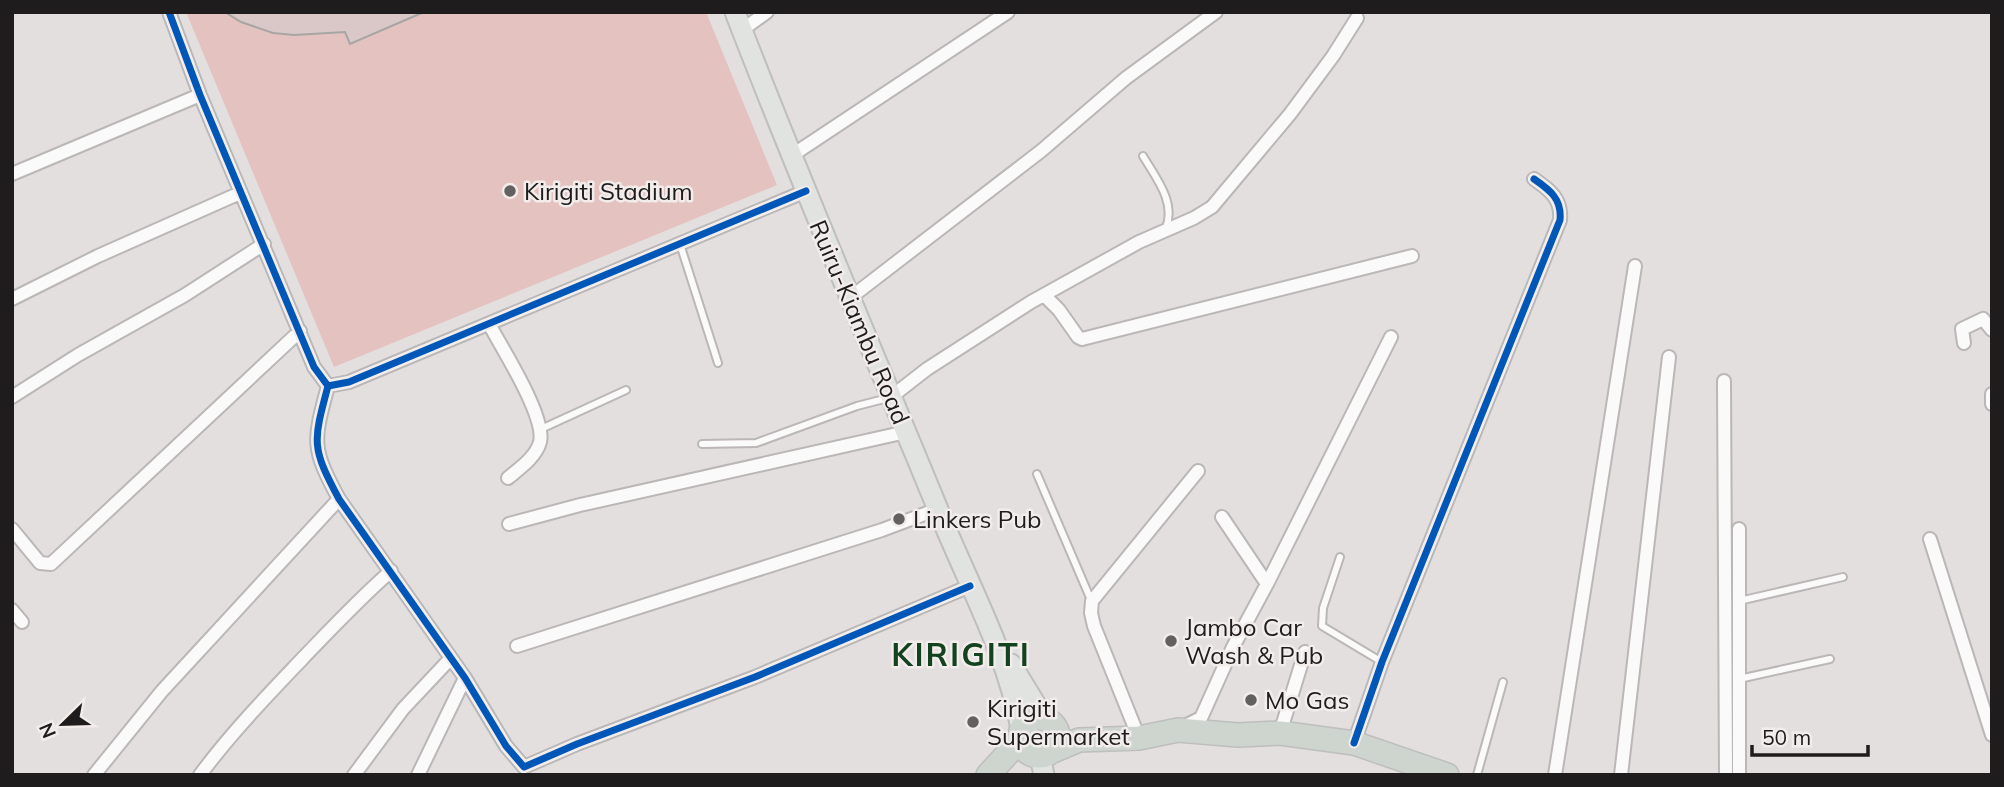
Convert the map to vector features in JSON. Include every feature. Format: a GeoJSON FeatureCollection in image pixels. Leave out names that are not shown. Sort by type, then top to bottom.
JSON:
{"type":"FeatureCollection","features":[{"type":"Feature","properties":{"kind":"highway"},"geometry":{"type":"LineString","coordinates":[[1035,751],[1031,719],[1091,727],[1133,738]]}},
{"type":"Feature","properties":{"kind":"highway"},"geometry":{"type":"LineString","coordinates":[[990,775],[1059,737],[1048,720]]}},
{"type":"Feature","properties":{"kind":"highway"},"geometry":{"type":"LineString","coordinates":[[1035,751],[1079,740],[1133,738],[1178,730],[1238,735],[1280,733],[1354,743],[1447,775]]}},
{"type":"Feature","properties":{"kind":"main road","name":"Ruiru-Kiambu Road"},"geometry":{"type":"LineString","coordinates":[[739,21],[791,156],[989,631]]}},
{"type":"Feature","properties":{"kind":"main road"},"geometry":{"type":"LineString","coordinates":[[989,631],[1048,720]]}},
{"type":"Feature","properties":{"kind":"main road"},"geometry":{"type":"LineString","coordinates":[[989,631],[1035,751]]}},
{"type":"Feature","properties":{"kind":"street"},"geometry":{"type":"LineString","coordinates":[[169,12],[240,193],[264,244],[314,367],[328,386],[315,444],[323,470],[339,499],[466,678],[506,746],[525,771],[577,744],[755,677],[970,586]]}},
{"type":"Feature","properties":{"kind":"street"},"geometry":{"type":"LineString","coordinates":[[739,21],[767,12]]}},
{"type":"Feature","properties":{"kind":"street"},"geometry":{"type":"LineString","coordinates":[[791,156],[1008,12]]}},
{"type":"Feature","properties":{"kind":"street"},"geometry":{"type":"LineString","coordinates":[[850,298],[1041,150],[1126,78],[1216,12]]}},
{"type":"Feature","properties":{"kind":"street"},"geometry":{"type":"LineString","coordinates":[[891,397],[927,369],[1044,295],[1139,242],[1212,207],[1290,114],[1357,18]]}},
{"type":"Feature","properties":{"kind":"street"},"geometry":{"type":"LineString","coordinates":[[12,174],[200,95]]}},
{"type":"Feature","properties":{"kind":"street"},"geometry":{"type":"LineString","coordinates":[[1354,743],[1382,662],[1560,220],[1561,207],[1558,200],[1550,190],[1534,179]]}},
{"type":"Feature","properties":{"kind":"street"},"geometry":{"type":"LineString","coordinates":[[328,386],[349,382],[806,191]]}},
{"type":"Feature","properties":{"kind":"street"},"geometry":{"type":"LineString","coordinates":[[12,299],[98,256],[240,193]]}},
{"type":"Feature","properties":{"kind":"street"},"geometry":{"type":"LineString","coordinates":[[12,397],[78,355],[185,295],[264,244]]}},
{"type":"Feature","properties":{"kind":"street"},"geometry":{"type":"LineString","coordinates":[[1044,295],[1082,339],[1412,256]]}},
{"type":"Feature","properties":{"kind":"street"},"geometry":{"type":"LineString","coordinates":[[1555,775],[1635,266]]}},
{"type":"Feature","properties":{"kind":"street"},"geometry":{"type":"LineString","coordinates":[[1964,343],[1962,329],[1983,319],[1992,330]]}},
{"type":"Feature","properties":{"kind":"street"},"geometry":{"type":"LineString","coordinates":[[489,324],[533,405],[541,429],[535,453],[508,478]]}},
{"type":"Feature","properties":{"kind":"street"},"geometry":{"type":"LineString","coordinates":[[12,529],[40,563],[51,564],[300,331]]}},
{"type":"Feature","properties":{"kind":"street"},"geometry":{"type":"LineString","coordinates":[[1178,730],[1200,718],[1233,647],[1268,584],[1391,337]]}},
{"type":"Feature","properties":{"kind":"street"},"geometry":{"type":"LineString","coordinates":[[1621,775],[1669,357]]}},
{"type":"Feature","properties":{"kind":"street"},"geometry":{"type":"LineString","coordinates":[[1724,381],[1726,775]]}},
{"type":"Feature","properties":{"kind":"street"},"geometry":{"type":"LineString","coordinates":[[1992,394],[1992,404]]}},
{"type":"Feature","properties":{"kind":"street"},"geometry":{"type":"LineString","coordinates":[[509,524],[580,505],[906,432]]}},
{"type":"Feature","properties":{"kind":"street"},"geometry":{"type":"LineString","coordinates":[[1133,738],[1094,626],[1092,601],[1198,471]]}},
{"type":"Feature","properties":{"kind":"street"},"geometry":{"type":"LineString","coordinates":[[94,775],[162,691],[339,499]]}},
{"type":"Feature","properties":{"kind":"street"},"geometry":{"type":"LineString","coordinates":[[517,646],[882,530],[938,509]]}},
{"type":"Feature","properties":{"kind":"street"},"geometry":{"type":"LineString","coordinates":[[1222,516],[1268,584]]}},
{"type":"Feature","properties":{"kind":"street"},"geometry":{"type":"LineString","coordinates":[[1739,775],[1740,529]]}},
{"type":"Feature","properties":{"kind":"street"},"geometry":{"type":"LineString","coordinates":[[1930,539],[1992,735]]}},
{"type":"Feature","properties":{"kind":"street"},"geometry":{"type":"LineString","coordinates":[[200,775],[260,703],[364,594],[391,571]]}},
{"type":"Feature","properties":{"kind":"street"},"geometry":{"type":"LineString","coordinates":[[12,610],[22,622]]}},
{"type":"Feature","properties":{"kind":"street"},"geometry":{"type":"LineString","coordinates":[[1280,733],[1305,652]]}},
{"type":"Feature","properties":{"kind":"street"},"geometry":{"type":"LineString","coordinates":[[354,775],[402,709],[450,659]]}},
{"type":"Feature","properties":{"kind":"street"},"geometry":{"type":"LineString","coordinates":[[418,775],[466,678]]}},
{"type":"Feature","properties":{"kind":"lane"},"geometry":{"type":"LineString","coordinates":[[1143,156],[1167,199],[1170,211],[1165,230]]}},
{"type":"Feature","properties":{"kind":"lane"},"geometry":{"type":"LineString","coordinates":[[680,244],[718,363]]}},
{"type":"Feature","properties":{"kind":"lane"},"geometry":{"type":"LineString","coordinates":[[541,429],[626,390]]}},
{"type":"Feature","properties":{"kind":"lane"},"geometry":{"type":"LineString","coordinates":[[702,444],[756,443],[857,406],[891,397]]}},
{"type":"Feature","properties":{"kind":"lane"},"geometry":{"type":"LineString","coordinates":[[1037,474],[1092,601]]}},
{"type":"Feature","properties":{"kind":"lane"},"geometry":{"type":"LineString","coordinates":[[1340,557],[1323,608],[1322,626],[1382,662]]}},
{"type":"Feature","properties":{"kind":"lane"},"geometry":{"type":"LineString","coordinates":[[1739,601],[1843,577]]}},
{"type":"Feature","properties":{"kind":"lane"},"geometry":{"type":"LineString","coordinates":[[1739,680],[1830,659]]}},
{"type":"Feature","properties":{"kind":"lane"},"geometry":{"type":"LineString","coordinates":[[1477,775],[1503,682]]}},
{"type":"Feature","properties":{"kind":"shaded area","name":"Kirigiti Stadium"},"geometry":{"type":"Polygon","coordinates":[[[186,12],[706,12],[777,185],[334,367],[186,12]]]}},
{"type":"Feature","properties":{"kind":"building"},"geometry":{"type":"Polygon","coordinates":[[[225,12],[424,12],[350,44],[345,32],[294,35],[273,33],[241,22],[225,12]]]}},
{"type":"Feature","properties":{"kind":"cycle path"},"geometry":{"type":"LineString","coordinates":[[169,12],[200,95],[314,367],[328,386],[349,382],[806,191]]}},
{"type":"Feature","properties":{"kind":"cycle path"},"geometry":{"type":"LineString","coordinates":[[1354,743],[1382,662],[1560,220],[1559,206],[1554,196],[1534,179]]}},
{"type":"Feature","properties":{"kind":"cycle path"},"geometry":{"type":"LineString","coordinates":[[328,386],[319,420],[317,444],[330,482],[339,499],[465,678],[506,746],[524,767],[577,744],[755,677],[970,586]]}},
{"type":"Feature","properties":{"kind":"place","name":"Kirigiti Stadium"},"geometry":{"type":"Point","coordinates":[510,191]}},
{"type":"Feature","properties":{"kind":"place","name":"Linkers Pub"},"geometry":{"type":"Point","coordinates":[899,519]}},
{"type":"Feature","properties":{"kind":"place","name":"Jambo Car Wash & Pub"},"geometry":{"type":"Point","coordinates":[1171,641]}},
{"type":"Feature","properties":{"kind":"place","name":"Mo Gas"},"geometry":{"type":"Point","coordinates":[1251,700]}},
{"type":"Feature","properties":{"kind":"place","name":"Kirigiti Supermarket"},"geometry":{"type":"Point","coordinates":[973,722]}},
{"type":"Feature","properties":{"kind":"district","name":"KIRIGITI"},"geometry":{"type":"Point","coordinates":[961,654]}}]}
